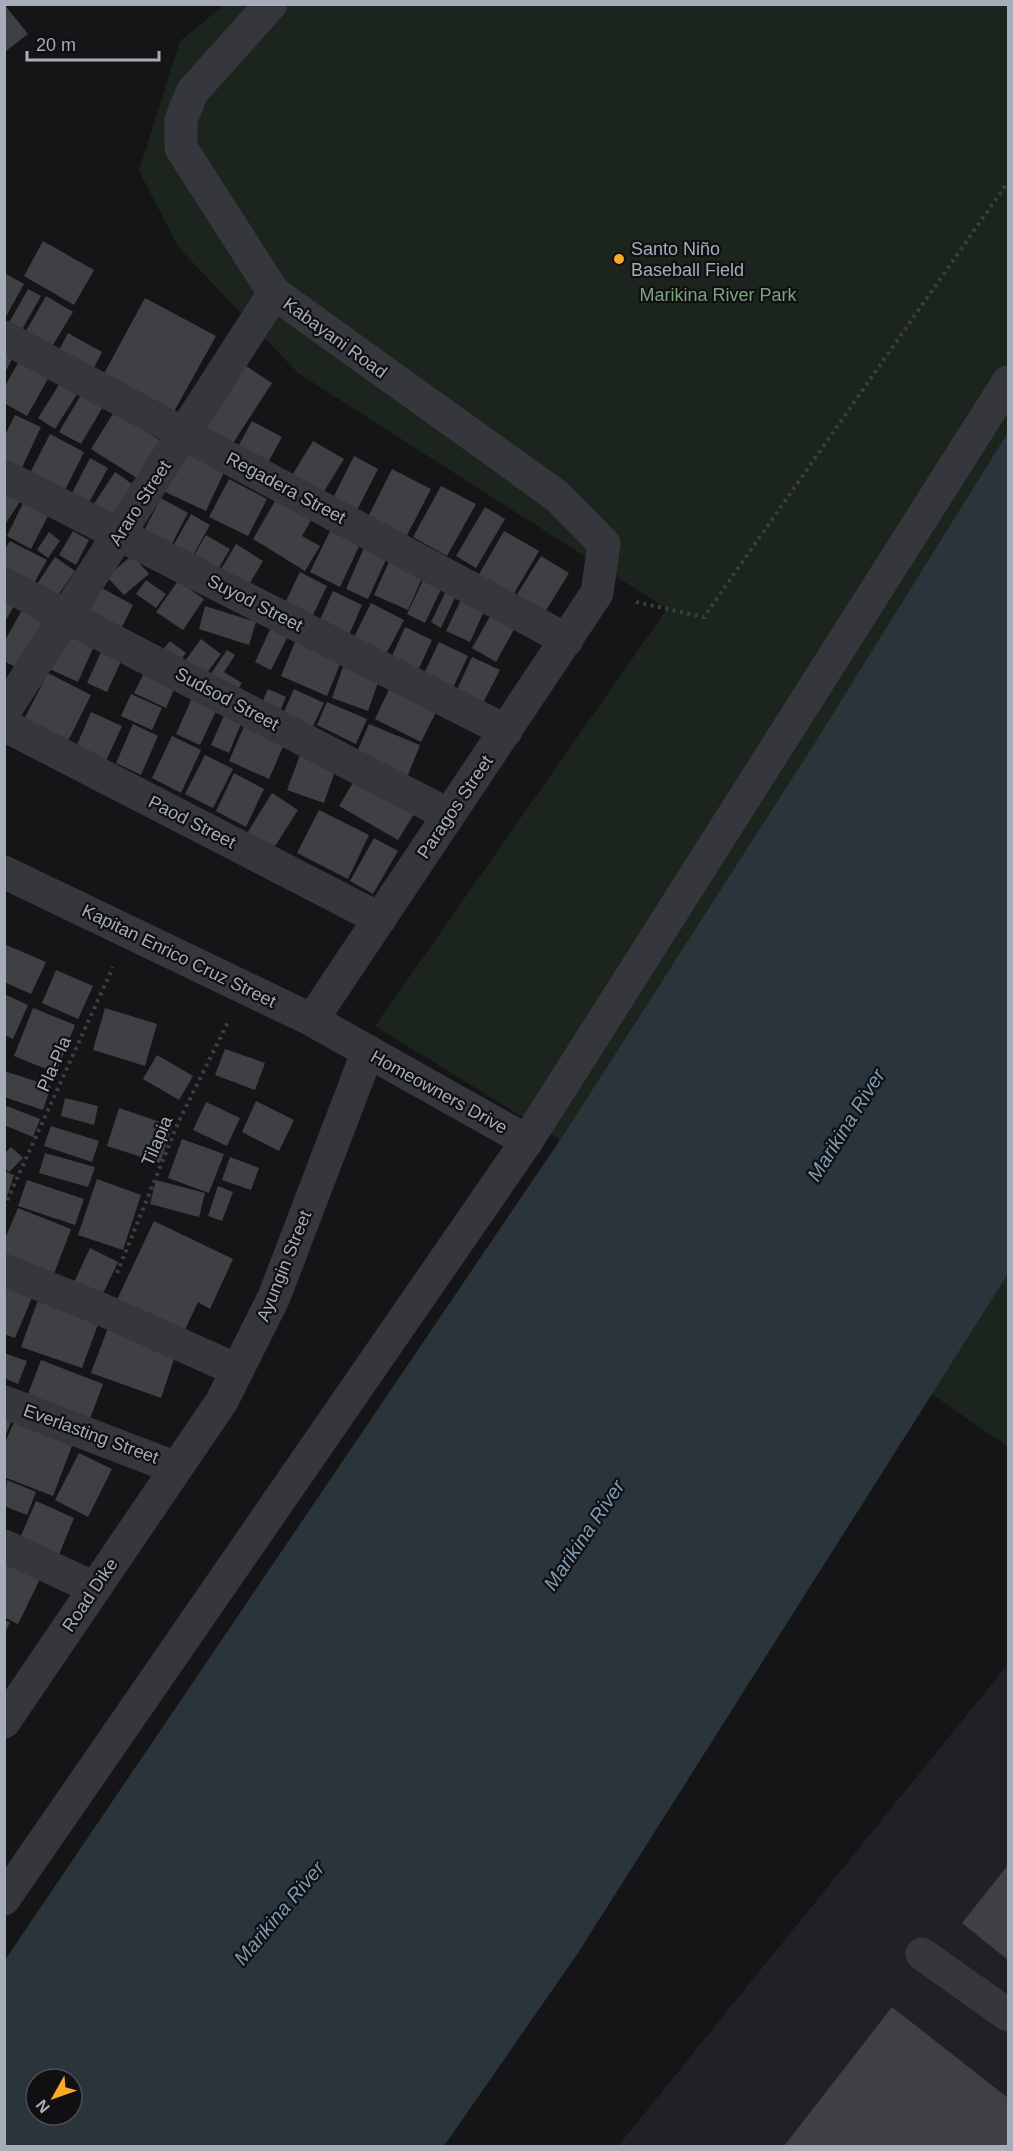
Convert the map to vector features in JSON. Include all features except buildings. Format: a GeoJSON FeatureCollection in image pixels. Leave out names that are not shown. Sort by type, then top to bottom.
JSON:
{"type":"FeatureCollection","features":[{"type":"Feature","properties":{"kind":"street","name":"Kabayani Road"},"geometry":{"type":"LineString","coordinates":[[271,4],[192,92],[181,120],[181,148],[274,293],[556,496],[604,544],[597,593]]}},
{"type":"Feature","properties":{"kind":"street","name":"Araro Street"},"geometry":{"type":"LineString","coordinates":[[4,712],[274,293]]}},
{"type":"Feature","properties":{"kind":"street","name":"Regadera Street"},"geometry":{"type":"LineString","coordinates":[[4,337],[567,640]]}},
{"type":"Feature","properties":{"kind":"street"},"geometry":{"type":"LineString","coordinates":[[4,1899],[527,1141],[1008,382]]}},
{"type":"Feature","properties":{"kind":"street","name":"Suyod Street"},"geometry":{"type":"LineString","coordinates":[[4,476],[506,731]]}},
{"type":"Feature","properties":{"kind":"street","name":"Sudsod Street"},"geometry":{"type":"LineString","coordinates":[[4,584],[449,815]]}},
{"type":"Feature","properties":{"kind":"street","name":"Paragos Street"},"geometry":{"type":"LineString","coordinates":[[312,1020],[597,593]]}},
{"type":"Feature","properties":{"kind":"street","name":"Paod Street"},"geometry":{"type":"LineString","coordinates":[[4,725],[380,919]]}},
{"type":"Feature","properties":{"kind":"street","name":"Kapitan Enrico Cruz Street"},"geometry":{"type":"LineString","coordinates":[[4,872],[312,1020],[360,1047]]}},
{"type":"Feature","properties":{"kind":"street","name":"Homeowners Drive"},"geometry":{"type":"LineString","coordinates":[[360,1047],[527,1141]]}},
{"type":"Feature","properties":{"kind":"street","name":"Ayungin Street"},"geometry":{"type":"LineString","coordinates":[[176,1468],[222,1401],[274,1297],[360,1047]]}},
{"type":"Feature","properties":{"kind":"street"},"geometry":{"type":"LineString","coordinates":[[4,1270],[103,1310],[237,1370]]}},
{"type":"Feature","properties":{"kind":"street","name":"Everlasting Street"},"geometry":{"type":"LineString","coordinates":[[4,1402],[176,1468]]}},
{"type":"Feature","properties":{"kind":"street","name":"Road Dike"},"geometry":{"type":"LineString","coordinates":[[10,1703],[94,1588],[176,1468]]}},
{"type":"Feature","properties":{"kind":"street"},"geometry":{"type":"LineString","coordinates":[[4,1546],[94,1588]]}},
{"type":"Feature","properties":{"kind":"street"},"geometry":{"type":"LineString","coordinates":[[922,1954],[1008,2015]]}},
{"type":"Feature","properties":{"kind":"path"},"geometry":{"type":"LineString","coordinates":[[597,593],[704,617],[1008,182]]}},
{"type":"Feature","properties":{"kind":"path","name":"Pla-Pla"},"geometry":{"type":"LineString","coordinates":[[4,1207],[128,932]]}},
{"type":"Feature","properties":{"kind":"path","name":"Tilapia"},"geometry":{"type":"LineString","coordinates":[[103,1310],[178,1123],[245,988]]}},
{"type":"Feature","properties":{"kind":"shaded area"},"geometry":{"type":"Polygon","coordinates":[[[1008,1664],[1008,2146],[618,2146],[1008,1664]]]}},
{"type":"Feature","properties":{"kind":"green space","name":"Marikina River Park"},"geometry":{"type":"Polygon","coordinates":[[[224,5],[1008,5],[1008,432],[809,752],[560,1140],[375,1026],[667,609],[298,373],[179,248],[139,171],[180,41],[224,5]]]}},
{"type":"Feature","properties":{"kind":"green space"},"geometry":{"type":"Polygon","coordinates":[[[1008,1274],[1008,1447],[932,1394],[1008,1274]]]}},
{"type":"Feature","properties":{"kind":"water","name":"Marikina River"},"geometry":{"type":"Polygon","coordinates":[[[1008,432],[1008,1274],[578,1953],[444,2146],[5,2146],[5,1960],[560,1140],[809,752],[1008,432]]]}},
{"type":"Feature","properties":{"kind":"place","name":"Santo Niño Baseball Field"},"geometry":{"type":"Point","coordinates":[619,259]}}]}
